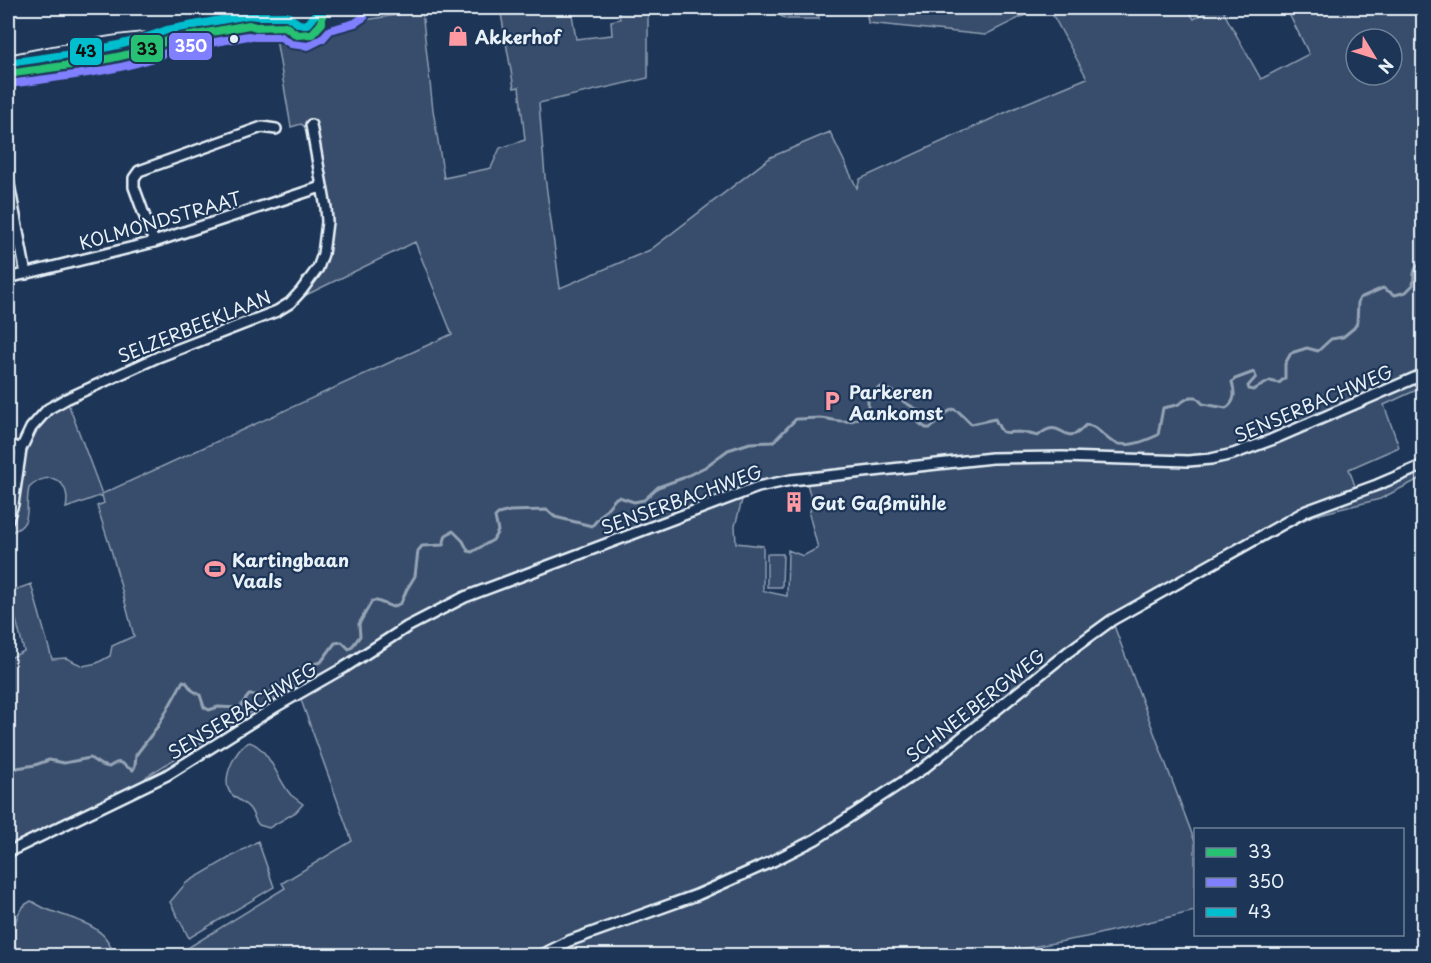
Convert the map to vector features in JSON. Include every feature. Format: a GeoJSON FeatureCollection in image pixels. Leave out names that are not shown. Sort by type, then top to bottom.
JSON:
{"type":"FeatureCollection","features":[{"type":"Feature","properties":{"kind":"main road"},"geometry":{"type":"LineString","coordinates":[[249,25],[255,20],[283,9],[282,19],[285,26],[294,34],[306,36],[317,31],[323,21],[322,8]]}},
{"type":"Feature","properties":{"kind":"main road"},"geometry":{"type":"LineString","coordinates":[[323,21],[351,13],[358,8]]}},
{"type":"Feature","properties":{"kind":"main road"},"geometry":{"type":"LineString","coordinates":[[8,74],[141,51],[164,44],[169,40],[249,25],[256,27],[285,26]]}},
{"type":"Feature","properties":{"kind":"main road"},"geometry":{"type":"LineString","coordinates":[[8,62],[139,39],[164,38],[169,40]]}},
{"type":"Feature","properties":{"kind":"street","name":"SELZERBEEKLAAN"},"geometry":{"type":"LineString","coordinates":[[8,519],[13,504],[21,449],[31,428],[40,416],[66,399],[158,357],[277,311],[290,303],[311,279],[324,254],[327,222],[311,125]]}},
{"type":"Feature","properties":{"kind":"street"},"geometry":{"type":"LineString","coordinates":[[154,242],[134,188],[134,178],[139,171],[262,127],[276,129]]}},
{"type":"Feature","properties":{"kind":"street"},"geometry":{"type":"LineString","coordinates":[[8,179],[26,274]]}},
{"type":"Feature","properties":{"kind":"street","name":"KOLMONDSTRAAT"},"geometry":{"type":"LineString","coordinates":[[8,278],[154,242],[321,187]]}},
{"type":"Feature","properties":{"kind":"street","name":"SENSERBACHWEG"},"geometry":{"type":"LineString","coordinates":[[8,852],[167,775],[441,608],[758,487],[791,480],[993,458],[1063,457],[1188,461],[1211,459],[1233,454],[1271,440],[1424,374]]}},
{"type":"Feature","properties":{"kind":"street"},"geometry":{"type":"LineString","coordinates":[[8,444],[21,449]]}},
{"type":"Feature","properties":{"kind":"street","name":"SCHNEEBERGWEG"},"geometry":{"type":"LineString","coordinates":[[539,956],[569,941],[697,895],[816,839],[924,768],[1068,652],[1112,620],[1306,511],[1424,465]]}},
{"type":"Feature","properties":{"kind":"shaded area"},"geometry":{"type":"Polygon","coordinates":[[[500,8],[571,8],[576,39],[612,35],[611,21],[620,19],[618,8],[648,8],[648,78],[539,103],[545,177],[560,288],[650,250],[771,157],[830,132],[857,188],[860,179],[1024,104],[1087,78],[1049,8],[1187,8],[1194,19],[1213,8],[1227,8],[1224,13],[1261,79],[1309,54],[1286,8],[1423,8],[1423,387],[1384,405],[1399,447],[1349,469],[1355,486],[1281,519],[1113,623],[1194,839],[1194,911],[1086,937],[988,955],[543,955],[699,898],[793,857],[872,810],[866,800],[806,838],[731,875],[560,940],[529,955],[184,955],[186,949],[285,888],[282,883],[352,841],[294,686],[147,776],[137,788],[8,848],[8,659],[24,651],[9,592],[31,584],[52,659],[66,658],[83,666],[97,663],[110,656],[112,646],[134,636],[97,506],[104,503],[102,495],[66,508],[66,491],[62,485],[51,478],[44,479],[29,488],[27,515],[22,526],[8,533],[17,507],[24,454],[37,428],[51,414],[68,403],[102,494],[452,334],[415,242],[304,296],[318,276],[326,253],[329,236],[328,203],[316,136],[301,124],[291,127],[276,39],[293,49],[312,49],[326,40],[339,24],[422,11],[433,110],[444,178],[491,168],[500,148],[525,140],[519,87],[514,88],[500,8]],[[805,475],[758,482],[729,492],[729,500],[735,498],[742,500],[735,526],[736,543],[763,546],[763,591],[787,596],[788,550],[803,556],[818,548],[809,514],[811,510],[805,475]]]}},
{"type":"Feature","properties":{"kind":"shaded area"},"geometry":{"type":"Polygon","coordinates":[[[767,8],[818,8],[819,19],[786,19],[767,8]]]}},
{"type":"Feature","properties":{"kind":"shaded area"},"geometry":{"type":"Polygon","coordinates":[[[866,8],[1039,8],[985,35],[868,23],[866,8]]]}},
{"type":"Feature","properties":{"kind":"shaded area"},"geometry":{"type":"Polygon","coordinates":[[[1423,468],[1423,477],[1380,499],[1312,516],[1266,539],[1268,535],[1306,514],[1423,468]]]}},
{"type":"Feature","properties":{"kind":"shaded area"},"geometry":{"type":"Polygon","coordinates":[[[767,554],[783,554],[782,587],[767,587],[767,554]]]}},
{"type":"Feature","properties":{"kind":"shaded area"},"geometry":{"type":"Polygon","coordinates":[[[249,742],[262,750],[286,789],[303,804],[296,812],[269,828],[259,825],[250,809],[231,794],[227,785],[231,764],[239,750],[249,742]]]}},
{"type":"Feature","properties":{"kind":"shaded area"},"geometry":{"type":"Polygon","coordinates":[[[258,841],[274,887],[189,938],[170,902],[186,883],[258,841]]]}},
{"type":"Feature","properties":{"kind":"shaded area"},"geometry":{"type":"Polygon","coordinates":[[[31,901],[97,930],[110,945],[113,955],[16,955],[15,925],[24,905],[31,901]]]}},
{"type":"Feature","properties":{"kind":"waterway"},"geometry":{"type":"LineString","coordinates":[[8,778],[17,768],[49,760],[64,763],[90,758],[109,767],[120,762],[133,770],[136,755],[158,726],[183,681],[200,695],[204,707],[209,710],[218,707],[239,708],[249,695],[267,695],[286,681],[293,681],[303,667],[321,662],[335,643],[342,642],[349,649],[351,648],[360,636],[359,624],[372,601],[393,607],[401,603],[415,576],[418,551],[422,546],[443,545],[446,535],[453,531],[463,541],[468,551],[472,552],[493,540],[498,531],[495,517],[498,514],[510,511],[547,510],[555,517],[592,526],[616,498],[634,502],[644,500],[658,487],[705,467],[728,450],[750,443],[773,442],[796,419],[820,418],[840,421],[858,419],[868,409],[868,394],[881,387],[895,393],[904,402],[918,410],[919,423],[926,428],[931,428],[953,409],[971,424],[995,419],[1005,433],[1020,432],[1038,436],[1045,431],[1055,429],[1070,435],[1078,433],[1086,425],[1095,428],[1113,442],[1132,444],[1158,435],[1163,408],[1177,405],[1190,397],[1196,397],[1203,404],[1226,408],[1232,403],[1234,396],[1232,382],[1254,372],[1256,377],[1248,386],[1249,389],[1253,390],[1270,381],[1279,383],[1285,378],[1285,364],[1291,353],[1307,348],[1318,351],[1331,339],[1343,337],[1357,323],[1360,298],[1383,288],[1395,295],[1406,292],[1413,285],[1415,269],[1424,263]]}},
{"type":"Feature","properties":{"kind":"transit line","name":"33"},"geometry":{"type":"LineString","coordinates":[[285,26],[297,35],[312,34],[322,23],[322,8]]}},
{"type":"Feature","properties":{"kind":"transit line","name":"43"},"geometry":{"type":"LineString","coordinates":[[8,63],[109,47],[167,30],[248,15],[287,16],[304,25],[309,23],[317,12],[332,8]]}},
{"type":"Feature","properties":{"kind":"transit line","name":"350"},"geometry":{"type":"LineString","coordinates":[[10,84],[115,68],[172,50],[248,36],[281,37],[291,44],[308,46],[322,39],[330,30],[355,23],[364,17]]}},
{"type":"Feature","properties":{"kind":"transit line","name":"33"},"geometry":{"type":"LineString","coordinates":[[8,74],[112,58],[169,40],[249,25],[256,27],[285,26]]}},
{"type":"Feature","properties":{"kind":"place","name":"Akkerhof"},"geometry":{"type":"Point","coordinates":[458,36]}},
{"type":"Feature","properties":{"kind":"place","name":"Parkeren Aankomst"},"geometry":{"type":"Point","coordinates":[832,401]}},
{"type":"Feature","properties":{"kind":"place","name":"Gut Gaßmühle"},"geometry":{"type":"Point","coordinates":[794,502]}},
{"type":"Feature","properties":{"kind":"place","name":"Kartingbaan Vaals"},"geometry":{"type":"Point","coordinates":[215,569]}}]}
